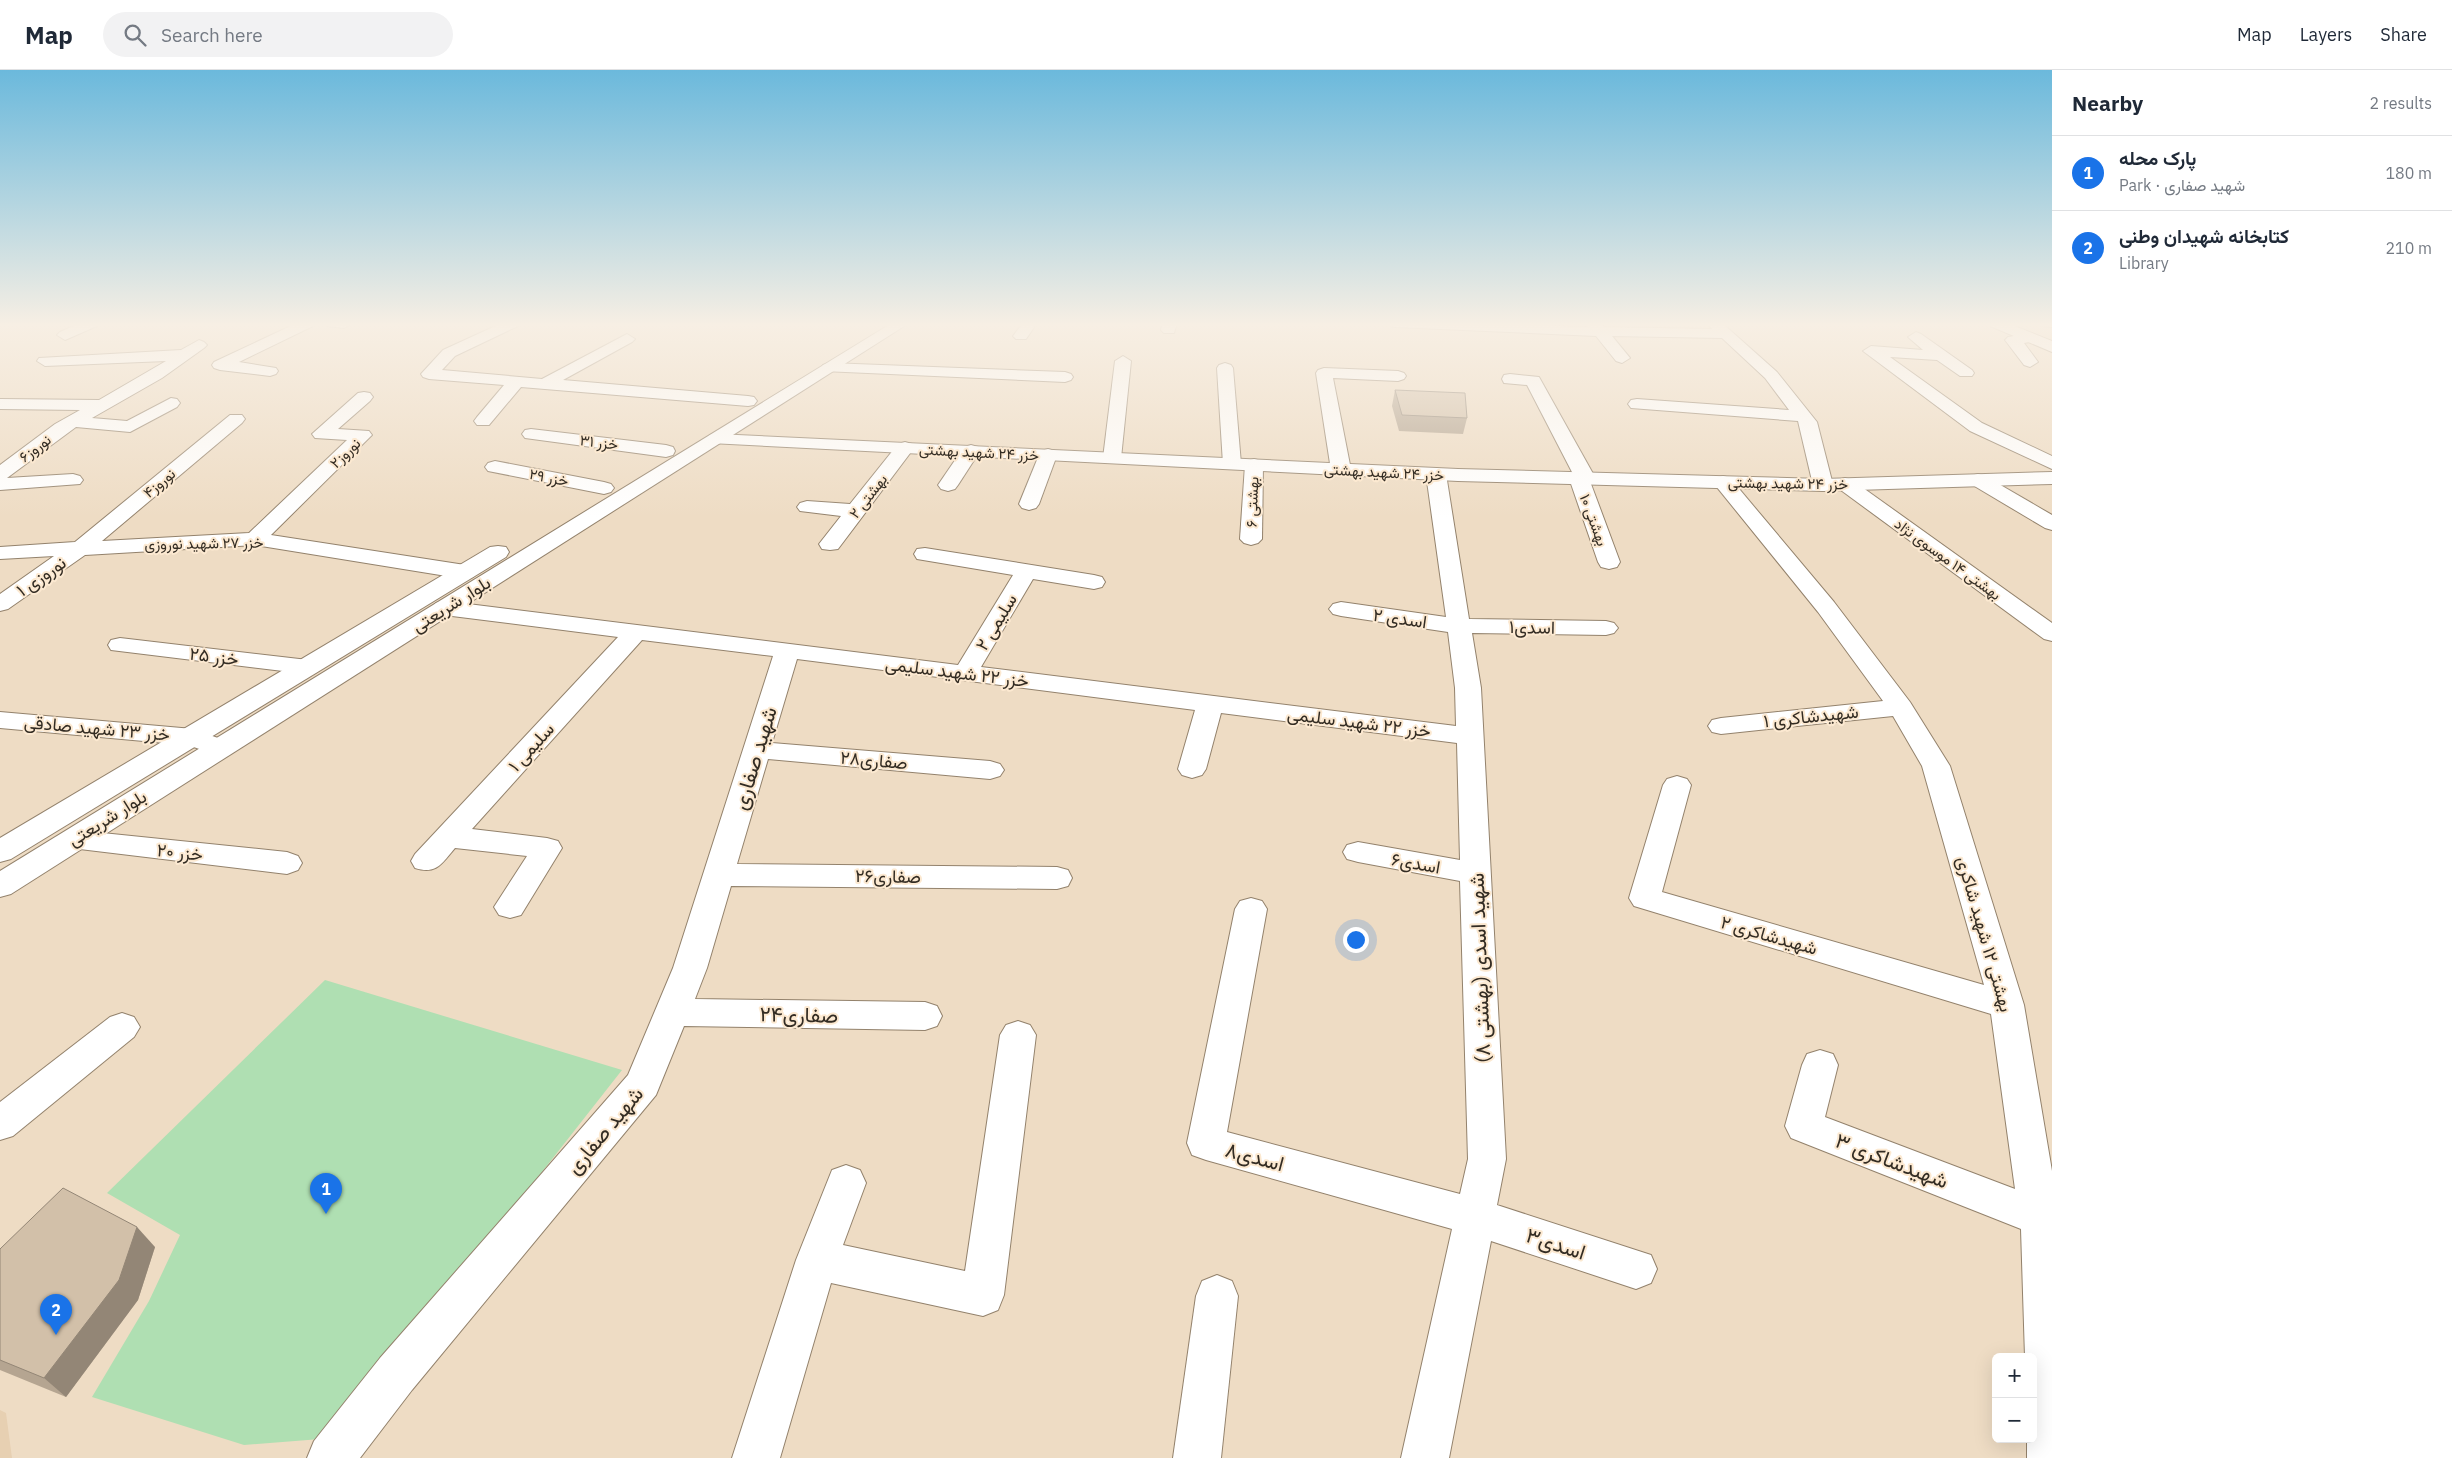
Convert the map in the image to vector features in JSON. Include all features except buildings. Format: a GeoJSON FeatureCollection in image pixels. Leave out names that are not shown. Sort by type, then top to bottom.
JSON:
{"type":"FeatureCollection","features":[{"type":"Feature","properties":{"kind":"street","name":"نوروز۶"},"geometry":{"type":"LineString","coordinates":[[0,474],[73,421],[130,388]]}},
{"type":"Feature","properties":{"kind":"street"},"geometry":{"type":"LineString","coordinates":[[483,421],[511,388]]}},
{"type":"Feature","properties":{"kind":"street"},"geometry":{"type":"LineString","coordinates":[[589,388],[748,401]]}},
{"type":"Feature","properties":{"kind":"street","name":"بلوار شریعتی"},"geometry":{"type":"LineString","coordinates":[[0,852],[770,388]]}},
{"type":"Feature","properties":{"kind":"street","name":"بلوار شریعتی"},"geometry":{"type":"LineString","coordinates":[[0,886],[798,388]]}},
{"type":"Feature","properties":{"kind":"street"},"geometry":{"type":"LineString","coordinates":[[1112,458],[1120,388]]}},
{"type":"Feature","properties":{"kind":"street"},"geometry":{"type":"LineString","coordinates":[[1226,388],[1232,464]]}},
{"type":"Feature","properties":{"kind":"street"},"geometry":{"type":"LineString","coordinates":[[1327,388],[1341,470]]}},
{"type":"Feature","properties":{"kind":"street","name":"بهشتی ۱۰"},"geometry":{"type":"LineString","coordinates":[[1536,388],[1583,479],[1610,562]]}},
{"type":"Feature","properties":{"kind":"street"},"geometry":{"type":"LineString","coordinates":[[1781,388],[1808,422],[1834,485]]}},
{"type":"Feature","properties":{"kind":"street"},"geometry":{"type":"LineString","coordinates":[[1921,388],[1976,427],[2052,463]]}},
{"type":"Feature","properties":{"kind":"street","name":"نوروز۲"},"geometry":{"type":"LineString","coordinates":[[255,539],[363,435],[321,434],[364,398]]}},
{"type":"Feature","properties":{"kind":"street"},"geometry":{"type":"LineString","coordinates":[[73,421],[130,427],[171,403]]}},
{"type":"Feature","properties":{"kind":"street"},"geometry":{"type":"LineString","coordinates":[[0,404],[103,404]]}},
{"type":"Feature","properties":{"kind":"street"},"geometry":{"type":"LineString","coordinates":[[1637,404],[1803,416]]}},
{"type":"Feature","properties":{"kind":"street","name":"نوروز۴"},"geometry":{"type":"LineString","coordinates":[[81,548],[236,419]]}},
{"type":"Feature","properties":{"kind":"street","name":"خزر ۳۱"},"geometry":{"type":"LineString","coordinates":[[531,434],[666,450]]}},
{"type":"Feature","properties":{"kind":"street","name":"خزر ۲۴ شهید بهشتی"},"geometry":{"type":"LineString","coordinates":[[716,439],[1341,470],[1583,479],[1834,485],[2052,478]]}},
{"type":"Feature","properties":{"kind":"street","name":"بهشتی ۲"},"geometry":{"type":"LineString","coordinates":[[830,544],[905,448]]}},
{"type":"Feature","properties":{"kind":"street"},"geometry":{"type":"LineString","coordinates":[[948,485],[971,451]]}},
{"type":"Feature","properties":{"kind":"street"},"geometry":{"type":"LineString","coordinates":[[1029,504],[1048,455]]}},
{"type":"Feature","properties":{"kind":"street","name":"بهشتی ۶"},"geometry":{"type":"LineString","coordinates":[[1251,539],[1254,465]]}},
{"type":"Feature","properties":{"kind":"street","name":"خزر ۲۹"},"geometry":{"type":"LineString","coordinates":[[495,467],[604,488]]}},
{"type":"Feature","properties":{"kind":"street","name":"شهید اسدی (بهشتی ۸)"},"geometry":{"type":"LineString","coordinates":[[1425,1458],[1487,1159],[1468,688],[1436,474]]}},
{"type":"Feature","properties":{"kind":"street"},"geometry":{"type":"LineString","coordinates":[[0,484],[73,480]]}},
{"type":"Feature","properties":{"kind":"street"},"geometry":{"type":"LineString","coordinates":[[1978,480],[2052,524]]}},
{"type":"Feature","properties":{"kind":"street","name":"بهشتی ۱۲ شهید شاکری"},"geometry":{"type":"LineString","coordinates":[[1723,482],[1826,607],[1902,707],[1936,766],[2006,1005],[2042,1234],[2051,1458]]}},
{"type":"Feature","properties":{"kind":"street","name":"بهشتی ۱۴ موسوی نژاد"},"geometry":{"type":"LineString","coordinates":[[1834,485],[2041,618],[2052,634]]}},
{"type":"Feature","properties":{"kind":"street"},"geometry":{"type":"LineString","coordinates":[[807,507],[856,511]]}},
{"type":"Feature","properties":{"kind":"street","name":"خزر ۲۷ شهید نوروزی"},"geometry":{"type":"LineString","coordinates":[[0,553],[255,539],[465,572]]}},
{"type":"Feature","properties":{"kind":"street","name":"نوروزی ۱"},"geometry":{"type":"LineString","coordinates":[[0,604],[81,548]]}},
{"type":"Feature","properties":{"kind":"street","name":"سلیمی ۲"},"geometry":{"type":"LineString","coordinates":[[925,554],[1094,582]]}},
{"type":"Feature","properties":{"kind":"street","name":"سلیمی ۲"},"geometry":{"type":"LineString","coordinates":[[965,673],[1027,571]]}},
{"type":"Feature","properties":{"kind":"street","name":"خزر ۲۲ شهید سلیمی"},"geometry":{"type":"LineString","coordinates":[[444,608],[1469,736]]}},
{"type":"Feature","properties":{"kind":"street","name":"اسدی ۲"},"geometry":{"type":"LineString","coordinates":[[1341,610],[1458,626]]}},
{"type":"Feature","properties":{"kind":"street","name":"اسدی۱"},"geometry":{"type":"LineString","coordinates":[[1458,626],[1606,628]]}},
{"type":"Feature","properties":{"kind":"street","name":"سلیمی ۱"},"geometry":{"type":"LineString","coordinates":[[426,862],[636,632]]}},
{"type":"Feature","properties":{"kind":"street","name":"خزر ۲۵"},"geometry":{"type":"LineString","coordinates":[[120,645],[308,668]]}},
{"type":"Feature","properties":{"kind":"street","name":"شهید صفاری"},"geometry":{"type":"LineString","coordinates":[[331,1458],[396,1374],[644,1084],[690,968],[787,651]]}},
{"type":"Feature","properties":{"kind":"street"},"geometry":{"type":"LineString","coordinates":[[1192,769],[1210,704]]}},
{"type":"Feature","properties":{"kind":"street","name":"شهیدشاکری ۱"},"geometry":{"type":"LineString","coordinates":[[1721,726],[1902,707]]}},
{"type":"Feature","properties":{"kind":"street","name":"خزر ۲۳ شهید صادقی"},"geometry":{"type":"LineString","coordinates":[[0,720],[193,737],[219,748]]}},
{"type":"Feature","properties":{"kind":"street","name":"صفاری۲۸"},"geometry":{"type":"LineString","coordinates":[[757,750],[990,770]]}},
{"type":"Feature","properties":{"kind":"street","name":"شهیدشاکری ۲"},"geometry":{"type":"LineString","coordinates":[[1676,785],[1645,898],[2006,1005]]}},
{"type":"Feature","properties":{"kind":"street"},"geometry":{"type":"LineString","coordinates":[[449,837],[547,848],[510,907]]}},
{"type":"Feature","properties":{"kind":"street","name":"خزر ۲۰"},"geometry":{"type":"LineString","coordinates":[[73,840],[287,863]]}},
{"type":"Feature","properties":{"kind":"street","name":"اسدی۶"},"geometry":{"type":"LineString","coordinates":[[1358,852],[1475,873]]}},
{"type":"Feature","properties":{"kind":"street","name":"صفاری۲۶"},"geometry":{"type":"LineString","coordinates":[[718,874],[1057,878]]}},
{"type":"Feature","properties":{"kind":"street","name":"اسدی۸"},"geometry":{"type":"LineString","coordinates":[[1251,909],[1206,1143],[1475,1217]]}},
{"type":"Feature","properties":{"kind":"street","name":"صفاری۲۴"},"geometry":{"type":"LineString","coordinates":[[672,1012],[925,1016]]}},
{"type":"Feature","properties":{"kind":"street"},"geometry":{"type":"LineString","coordinates":[[0,1124],[122,1026]]}},
{"type":"Feature","properties":{"kind":"street"},"geometry":{"type":"LineString","coordinates":[[818,1260],[983,1295],[1018,1035]]}},
{"type":"Feature","properties":{"kind":"street","name":"شهیدشاکری ۳"},"geometry":{"type":"LineString","coordinates":[[1820,1065],[1804,1126],[2040,1217]]}},
{"type":"Feature","properties":{"kind":"street"},"geometry":{"type":"LineString","coordinates":[[756,1458],[818,1260],[846,1183]]}},
{"type":"Feature","properties":{"kind":"street","name":"اسدی۳"},"geometry":{"type":"LineString","coordinates":[[1475,1217],[1636,1269]]}},
{"type":"Feature","properties":{"kind":"street"},"geometry":{"type":"LineString","coordinates":[[1197,1458],[1217,1296]]}},
{"type":"Feature","properties":{"kind":"shaded area"},"geometry":{"type":"Polygon","coordinates":[[[0,1410],[6,1413],[12,1458],[0,1458],[0,1410]]]}},
{"type":"Feature","properties":{"kind":"green space"},"geometry":{"type":"Polygon","coordinates":[[[325,980],[622,1070],[333,1438],[244,1445],[92,1397],[149,1301],[180,1235],[107,1193],[325,980]]]}},
{"type":"Feature","properties":{"kind":"place","name":"پارک محله"},"geometry":{"type":"Point","coordinates":[326,1214]}},
{"type":"Feature","properties":{"kind":"place","name":"کتابخانه شهیدان وطنی"},"geometry":{"type":"Point","coordinates":[56,1335]}}]}
